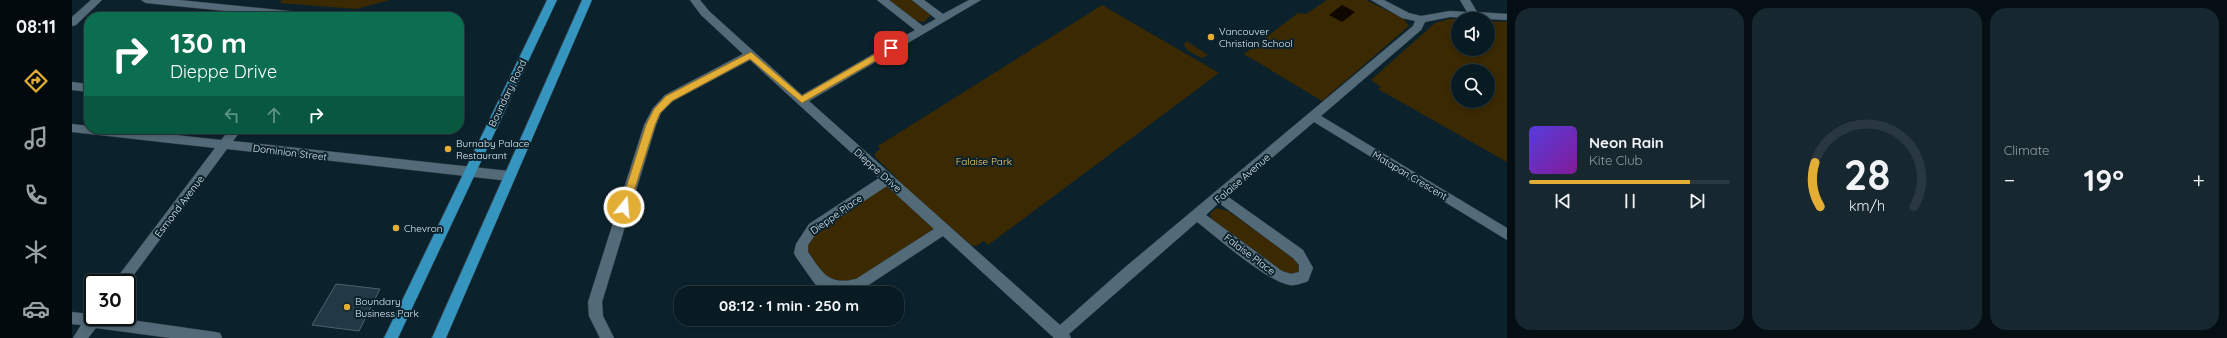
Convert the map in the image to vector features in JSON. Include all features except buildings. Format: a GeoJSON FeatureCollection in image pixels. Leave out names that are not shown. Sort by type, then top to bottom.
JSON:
{"type":"FeatureCollection","features":[{"type":"Feature","properties":{"kind":"main road","name":"Boundary Road"},"geometry":{"type":"LineString","coordinates":[[391,338],[552,0]]}},
{"type":"Feature","properties":{"kind":"main road"},"geometry":{"type":"LineString","coordinates":[[439,338],[587,0]]}},
{"type":"Feature","properties":{"kind":"street"},"geometry":{"type":"LineString","coordinates":[[72,23],[97,0]]}},
{"type":"Feature","properties":{"kind":"street"},"geometry":{"type":"LineString","coordinates":[[146,0],[268,12]]}},
{"type":"Feature","properties":{"kind":"street","name":"Dieppe Drive"},"geometry":{"type":"LineString","coordinates":[[696,0],[706,13],[751,55],[1062,336]]}},
{"type":"Feature","properties":{"kind":"street"},"geometry":{"type":"LineString","coordinates":[[882,0],[922,31]]}},
{"type":"Feature","properties":{"kind":"street"},"geometry":{"type":"LineString","coordinates":[[917,0],[943,19]]}},
{"type":"Feature","properties":{"kind":"street"},"geometry":{"type":"LineString","coordinates":[[802,100],[976,0]]}},
{"type":"Feature","properties":{"kind":"street"},"geometry":{"type":"LineString","coordinates":[[1376,0],[1406,16],[1421,19],[1451,14]]}},
{"type":"Feature","properties":{"kind":"street"},"geometry":{"type":"LineString","coordinates":[[1465,0],[1472,12]]}},
{"type":"Feature","properties":{"kind":"street"},"geometry":{"type":"LineString","coordinates":[[1495,17],[1507,18]]}},
{"type":"Feature","properties":{"kind":"street","name":"Falaise Avenue"},"geometry":{"type":"LineString","coordinates":[[1062,336],[1128,273],[1198,216],[1417,28],[1421,19]]}},
{"type":"Feature","properties":{"kind":"street"},"geometry":{"type":"LineString","coordinates":[[607,338],[596,316],[595,302],[650,125],[657,111],[669,98],[751,55]]}},
{"type":"Feature","properties":{"kind":"street"},"geometry":{"type":"LineString","coordinates":[[72,86],[84,87]]}},
{"type":"Feature","properties":{"kind":"street","name":"Matapan Crescent"},"geometry":{"type":"LineString","coordinates":[[1313,116],[1507,235]]}},
{"type":"Feature","properties":{"kind":"street","name":"Dominion Street"},"geometry":{"type":"LineString","coordinates":[[72,128],[84,129]]}},
{"type":"Feature","properties":{"kind":"street","name":"Dominion Street"},"geometry":{"type":"LineString","coordinates":[[126,134],[509,176]]}},
{"type":"Feature","properties":{"kind":"street","name":"Esmond Avenue"},"geometry":{"type":"LineString","coordinates":[[127,274],[232,134]]}},
{"type":"Feature","properties":{"kind":"street","name":"Dieppe Place"},"geometry":{"type":"LineString","coordinates":[[888,179],[813,228],[806,235],[802,244],[801,253],[820,280],[833,286],[847,287],[859,284],[944,229]]}},
{"type":"Feature","properties":{"kind":"street","name":"Falaise Place"},"geometry":{"type":"LineString","coordinates":[[1198,216],[1277,274],[1291,280],[1303,277],[1306,273],[1306,266],[1298,254],[1219,197]]}},
{"type":"Feature","properties":{"kind":"street"},"geometry":{"type":"LineString","coordinates":[[72,318],[84,319]]}},
{"type":"Feature","properties":{"kind":"street"},"geometry":{"type":"LineString","coordinates":[[80,338],[89,326]]}},
{"type":"Feature","properties":{"kind":"street"},"geometry":{"type":"LineString","coordinates":[[136,326],[216,338]]}},
{"type":"Feature","properties":{"kind":"green space"},"geometry":{"type":"Polygon","coordinates":[[[282,0],[390,0],[356,9],[280,3],[282,0]]]}},
{"type":"Feature","properties":{"kind":"green space"},"geometry":{"type":"Polygon","coordinates":[[[887,0],[911,0],[929,13],[930,16],[924,22],[916,21],[887,0]]]}},
{"type":"Feature","properties":{"kind":"green space"},"geometry":{"type":"Polygon","coordinates":[[[1327,0],[1366,0],[1404,19],[1409,26],[1322,101],[1244,54],[1298,13],[1306,14],[1327,0]]]}},
{"type":"Feature","properties":{"kind":"green space","name":"Falaise Park"},"geometry":{"type":"Polygon","coordinates":[[[1102,5],[1219,73],[988,245],[984,241],[976,246],[971,245],[946,223],[859,282],[839,283],[827,277],[809,259],[807,246],[814,233],[897,178],[875,157],[875,153],[880,149],[878,146],[1102,5]]]}},
{"type":"Feature","properties":{"kind":"green space"},"geometry":{"type":"Polygon","coordinates":[[[1451,19],[1451,56],[1495,56],[1495,21],[1507,22],[1507,162],[1378,89],[1381,87],[1371,80],[1435,23],[1451,19]]]}},
{"type":"Feature","properties":{"kind":"green space"},"geometry":{"type":"Polygon","coordinates":[[[1186,41],[1208,55],[1202,58],[1188,51],[1184,45],[1186,41]]]}},
{"type":"Feature","properties":{"kind":"green space"},"geometry":{"type":"Polygon","coordinates":[[[1216,208],[1228,211],[1295,259],[1300,270],[1292,274],[1283,273],[1212,220],[1210,214],[1216,208]]]}},
{"type":"Feature","properties":{"kind":"shaded area"},"geometry":{"type":"Polygon","coordinates":[[[1342,5],[1355,12],[1342,22],[1329,15],[1342,5]]]}},
{"type":"Feature","properties":{"kind":"place","name":"Vancouver Christian School"},"geometry":{"type":"Point","coordinates":[1211,37]}},
{"type":"Feature","properties":{"kind":"place","name":"Burnaby Palace Restaurant"},"geometry":{"type":"Point","coordinates":[448,149]}},
{"type":"Feature","properties":{"kind":"place","name":"Chevron"},"geometry":{"type":"Point","coordinates":[396,228]}},
{"type":"Feature","properties":{"kind":"place","name":"Boundary Business Park"},"geometry":{"type":"Point","coordinates":[347,307]}},
{"type":"Feature","properties":{"kind":"route"},"geometry":{"type":"LineString","coordinates":[[624,207],[650,125],[657,111],[669,98],[751,55],[802,100],[891,48]]}}]}
